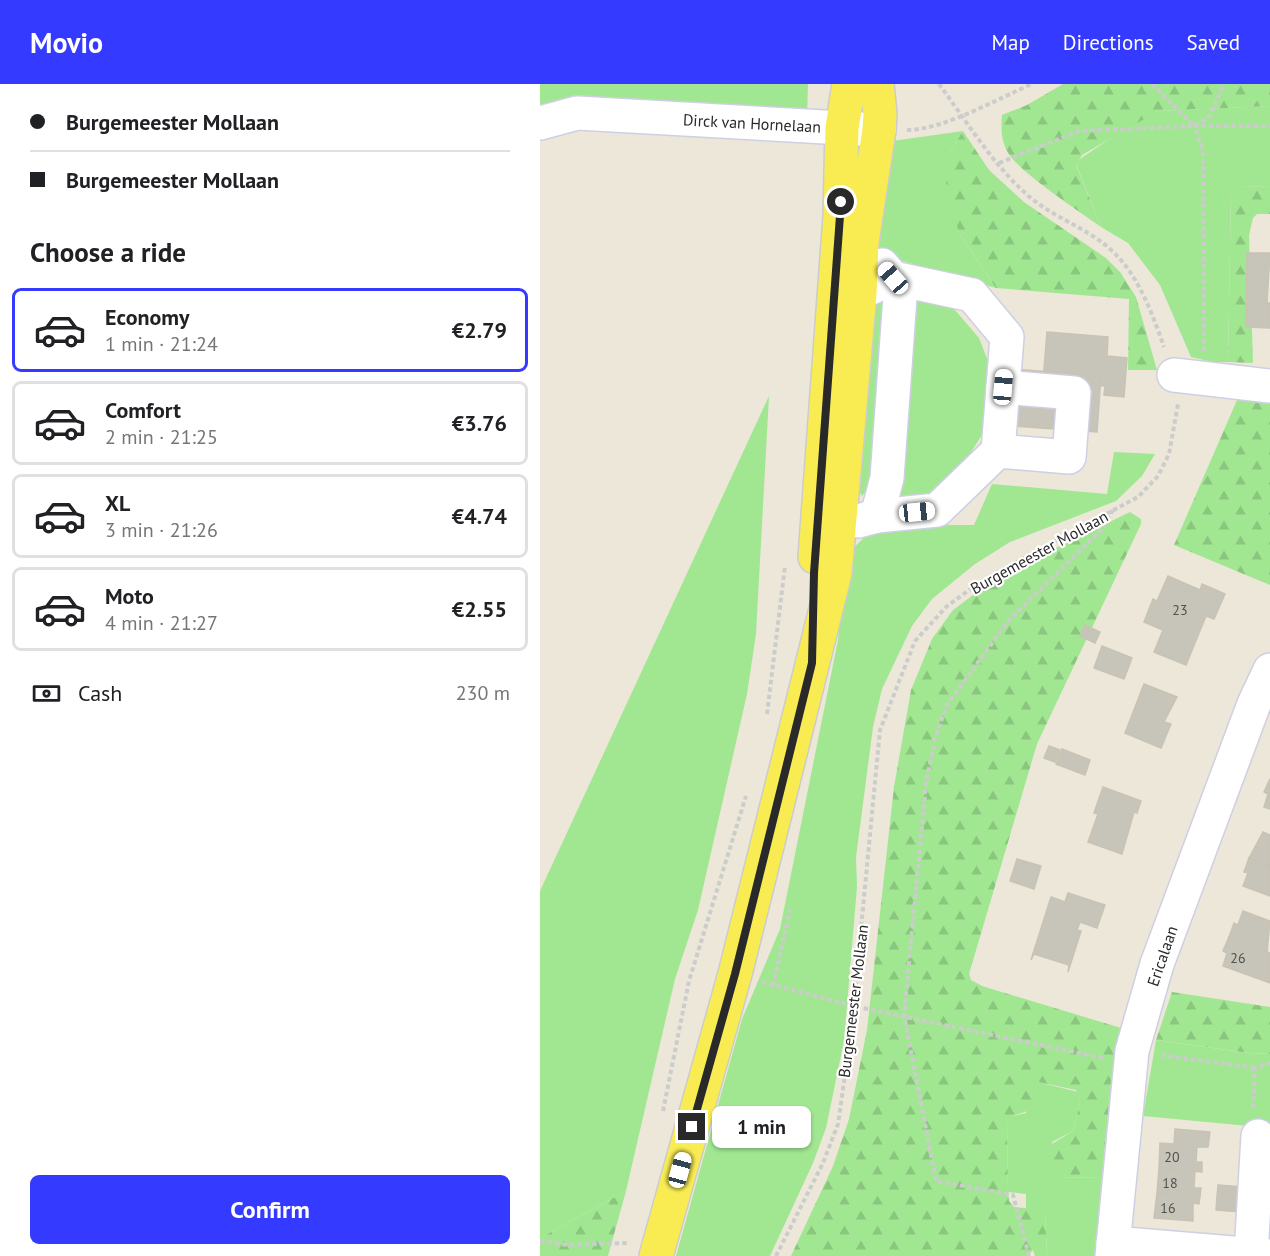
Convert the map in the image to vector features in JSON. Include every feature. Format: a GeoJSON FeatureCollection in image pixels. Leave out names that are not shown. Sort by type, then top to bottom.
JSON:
{"type":"FeatureCollection","features":[{"type":"Feature","properties":{"kind":"main road"},"geometry":{"type":"LineString","coordinates":[[656,1256],[738,963],[835,573],[829,524],[833,318],[840,216],[842,128],[849,84]]}},
{"type":"Feature","properties":{"kind":"main road"},"geometry":{"type":"LineString","coordinates":[[829,524],[860,293],[862,242],[879,130],[877,84]]}},
{"type":"Feature","properties":{"kind":"street","name":"Dirck van Hornelaan"},"geometry":{"type":"LineString","coordinates":[[540,123],[578,113],[879,130]]}},
{"type":"Feature","properties":{"kind":"street"},"geometry":{"type":"LineString","coordinates":[[862,242],[893,278],[900,297],[887,478],[877,516]]}},
{"type":"Feature","properties":{"kind":"street"},"geometry":{"type":"LineString","coordinates":[[829,524],[937,510],[998,452],[1007,337],[972,295],[893,278],[860,293],[833,318]]}},
{"type":"Feature","properties":{"kind":"street"},"geometry":{"type":"LineString","coordinates":[[1189,377],[1270,386]]}},
{"type":"Feature","properties":{"kind":"street"},"geometry":{"type":"LineString","coordinates":[[998,452],[1069,457],[1074,393],[1003,387]]}},
{"type":"Feature","properties":{"kind":"street","name":"Ericalaan"},"geometry":{"type":"LineString","coordinates":[[1113,1249],[1131,1056],[1157,964],[1254,704],[1270,670]]}},
{"type":"Feature","properties":{"kind":"street"},"geometry":{"type":"LineString","coordinates":[[1113,1249],[1260,1255],[1258,1136]]}},
{"type":"Feature","properties":{"kind":"path","name":"Burgemeester Mollaan"},"geometry":{"type":"LineString","coordinates":[[776,1256],[823,1163],[838,1124],[853,1006],[880,730],[915,641],[947,606],[983,580],[1138,497],[1158,476],[1169,454],[1178,407],[1189,377],[1153,317],[1128,267],[1108,247],[1033,200],[999,163],[939,84]]}},
{"type":"Feature","properties":{"kind":"path"},"geometry":{"type":"LineString","coordinates":[[879,130],[922,130],[946,123],[961,114],[1032,84]]}},
{"type":"Feature","properties":{"kind":"path"},"geometry":{"type":"LineString","coordinates":[[1152,84],[1195,126],[1203,153],[1189,377]]}},
{"type":"Feature","properties":{"kind":"path"},"geometry":{"type":"LineString","coordinates":[[1195,126],[1210,116],[1224,84]]}},
{"type":"Feature","properties":{"kind":"path"},"geometry":{"type":"LineString","coordinates":[[999,163],[1079,131],[1195,126],[1270,126]]}},
{"type":"Feature","properties":{"kind":"path"},"geometry":{"type":"LineString","coordinates":[[1029,1256],[1013,1195],[936,1181],[904,1015],[926,784],[935,738],[947,705],[1009,620],[1100,531],[1113,510]]}},
{"type":"Feature","properties":{"kind":"path"},"geometry":{"type":"LineString","coordinates":[[766,716],[786,562]]}},
{"type":"Feature","properties":{"kind":"path"},"geometry":{"type":"LineString","coordinates":[[662,1114],[689,981],[749,784]]}},
{"type":"Feature","properties":{"kind":"path"},"geometry":{"type":"LineString","coordinates":[[790,910],[772,986],[853,1006],[1131,1056],[1255,1068],[1270,1063]]}},
{"type":"Feature","properties":{"kind":"path"},"geometry":{"type":"LineString","coordinates":[[1255,1068],[1251,1135],[1258,1136]]}},
{"type":"Feature","properties":{"kind":"path"},"geometry":{"type":"LineString","coordinates":[[540,1241],[568,1245],[627,1243],[630,1232]]}},
{"type":"Feature","properties":{"kind":"green space"},"geometry":{"type":"Polygon","coordinates":[[[540,84],[808,84],[807,117],[540,112],[540,84]]]}},
{"type":"Feature","properties":{"kind":"green space"},"geometry":{"type":"Polygon","coordinates":[[[1063,84],[1270,84],[1270,106],[1158,111],[1082,155],[1076,165],[1101,227],[1023,169],[1013,160],[1004,142],[1002,115],[1027,105],[1063,84]]]}},
{"type":"Feature","properties":{"kind":"green space"},"geometry":{"type":"Polygon","coordinates":[[[1270,106],[1270,186],[1242,187],[1231,191],[1228,362],[1213,362],[1191,357],[1160,285],[1128,243],[1101,227],[1076,164],[1077,161],[1130,125],[1158,111],[1270,106]]]}},
{"type":"Feature","properties":{"kind":"green space"},"geometry":{"type":"Polygon","coordinates":[[[963,131],[949,153],[959,233],[996,288],[892,258],[880,251],[871,228],[885,142],[963,131]]]}},
{"type":"Feature","properties":{"kind":"green space"},"geometry":{"type":"Polygon","coordinates":[[[963,131],[989,170],[1024,202],[1106,258],[1120,272],[1136,297],[1157,370],[1128,370],[1129,299],[996,288],[959,233],[946,187],[949,153],[963,131]]]}},
{"type":"Feature","properties":{"kind":"green space"},"geometry":{"type":"Polygon","coordinates":[[[1270,186],[1270,214],[1257,214],[1253,218],[1249,235],[1253,363],[1228,362],[1231,190],[1242,187],[1270,186]]]}},
{"type":"Feature","properties":{"kind":"green space"},"geometry":{"type":"Polygon","coordinates":[[[877,292],[889,312],[878,477],[862,496],[851,479],[863,307],[877,292]]]}},
{"type":"Feature","properties":{"kind":"green space"},"geometry":{"type":"Polygon","coordinates":[[[909,293],[940,300],[955,310],[979,338],[990,366],[986,428],[967,459],[929,496],[892,503],[909,293]]]}},
{"type":"Feature","properties":{"kind":"green space"},"geometry":{"type":"Polygon","coordinates":[[[769,396],[756,634],[747,694],[698,910],[675,979],[626,1191],[540,1238],[540,891],[769,396]]]}},
{"type":"Feature","properties":{"kind":"green space"},"geometry":{"type":"Polygon","coordinates":[[[1237,400],[1270,404],[1270,585],[1174,545],[1237,400]]]}},
{"type":"Feature","properties":{"kind":"green space"},"geometry":{"type":"Polygon","coordinates":[[[1114,452],[1155,454],[1142,476],[1116,501],[1010,542],[975,564],[932,599],[912,626],[882,689],[873,727],[856,857],[857,887],[844,1041],[826,1128],[813,1163],[770,1256],[676,1256],[742,1019],[780,929],[838,640],[844,557],[871,531],[925,525],[974,525],[992,484],[1107,494],[1114,452]]]}},
{"type":"Feature","properties":{"kind":"green space"},"geometry":{"type":"Polygon","coordinates":[[[1130,512],[1141,519],[1141,524],[1037,744],[969,974],[971,980],[982,986],[1121,1028],[1111,1083],[1102,1178],[1060,1177],[1049,1171],[1047,1147],[1073,1131],[1080,1103],[1076,1090],[1038,1082],[1031,1110],[1012,1116],[1007,1122],[1008,1192],[1009,1201],[1014,1207],[1036,1209],[1045,1214],[1047,1256],[1035,1256],[1033,1250],[1027,1256],[791,1256],[833,1166],[849,1119],[867,1030],[894,787],[911,690],[932,639],[953,610],[1000,575],[1130,512]]]}},
{"type":"Feature","properties":{"kind":"green space"},"geometry":{"type":"Polygon","coordinates":[[[1172,992],[1270,1007],[1270,1054],[1156,1040],[1172,992]]]}},
{"type":"Feature","properties":{"kind":"green space"},"geometry":{"type":"Polygon","coordinates":[[[1156,1040],[1270,1054],[1270,1128],[1143,1116],[1156,1040]]]}},
{"type":"Feature","properties":{"kind":"green space"},"geometry":{"type":"Polygon","coordinates":[[[1038,1082],[1078,1092],[1080,1103],[1073,1131],[1052,1142],[1060,1177],[1102,1178],[1095,1256],[1047,1256],[1045,1214],[1026,1208],[1026,1194],[1008,1192],[1007,1122],[1012,1116],[1026,1113],[1038,1082]]]}},
{"type":"Feature","properties":{"kind":"green space"},"geometry":{"type":"Polygon","coordinates":[[[626,1191],[608,1256],[540,1256],[540,1238],[626,1191]]]}},
{"type":"Feature","properties":{"kind":"building"},"geometry":{"type":"Polygon","coordinates":[[[1247,253],[1270,253],[1267,303],[1270,303],[1270,328],[1246,327],[1247,253]]]}},
{"type":"Feature","properties":{"kind":"building"},"geometry":{"type":"Polygon","coordinates":[[[1047,332],[1108,337],[1107,356],[1127,358],[1124,397],[1104,395],[1105,386],[1043,381],[1047,332]]]}},
{"type":"Feature","properties":{"kind":"building"},"geometry":{"type":"Polygon","coordinates":[[[989,367],[1101,376],[1097,432],[985,424],[989,367]]]}},
{"type":"Feature","properties":{"kind":"building"},"geometry":{"type":"Polygon","coordinates":[[[1168,576],[1200,590],[1202,584],[1225,594],[1214,619],[1206,616],[1186,665],[1154,652],[1163,630],[1144,622],[1153,599],[1157,601],[1168,576]]]}},
{"type":"Feature","properties":{"kind":"building"},"geometry":{"type":"Polygon","coordinates":[[[1085,625],[1100,632],[1095,643],[1080,636],[1085,625]]]}},
{"type":"Feature","properties":{"kind":"building"},"geometry":{"type":"Polygon","coordinates":[[[1102,646],[1132,658],[1124,679],[1094,668],[1102,646]]]}},
{"type":"Feature","properties":{"kind":"building"},"geometry":{"type":"Polygon","coordinates":[[[1144,684],[1177,697],[1164,722],[1171,724],[1161,748],[1125,733],[1144,684]]]}},
{"type":"Feature","properties":{"kind":"building"},"geometry":{"type":"Polygon","coordinates":[[[1049,746],[1060,750],[1055,762],[1044,758],[1049,746]]]}},
{"type":"Feature","properties":{"kind":"building"},"geometry":{"type":"Polygon","coordinates":[[[1062,749],[1090,760],[1085,775],[1056,764],[1062,749]]]}},
{"type":"Feature","properties":{"kind":"building"},"geometry":{"type":"Polygon","coordinates":[[[1270,779],[1270,809],[1264,807],[1268,794],[1264,792],[1270,779]]]}},
{"type":"Feature","properties":{"kind":"building"},"geometry":{"type":"Polygon","coordinates":[[[1103,787],[1141,801],[1137,813],[1134,812],[1122,854],[1088,842],[1098,814],[1094,813],[1103,787]]]}},
{"type":"Feature","properties":{"kind":"building"},"geometry":{"type":"Polygon","coordinates":[[[1263,832],[1270,835],[1270,866],[1249,858],[1263,832]]]}},
{"type":"Feature","properties":{"kind":"building"},"geometry":{"type":"Polygon","coordinates":[[[1249,858],[1270,866],[1270,896],[1243,886],[1248,873],[1244,872],[1249,858]]]}},
{"type":"Feature","properties":{"kind":"building"},"geometry":{"type":"Polygon","coordinates":[[[1017,859],[1041,866],[1034,889],[1010,881],[1017,859]]]}},
{"type":"Feature","properties":{"kind":"building"},"geometry":{"type":"Polygon","coordinates":[[[1068,893],[1105,905],[1097,928],[1080,922],[1077,930],[1081,931],[1068,972],[1069,965],[1034,954],[1031,960],[1051,897],[1065,902],[1068,893]]]}},
{"type":"Feature","properties":{"kind":"building"},"geometry":{"type":"Polygon","coordinates":[[[1243,911],[1270,921],[1267,952],[1229,937],[1234,923],[1238,925],[1243,911]]]}},
{"type":"Feature","properties":{"kind":"building"},"geometry":{"type":"Polygon","coordinates":[[[1229,937],[1270,953],[1270,983],[1223,966],[1227,953],[1223,951],[1229,937]]]}},
{"type":"Feature","properties":{"kind":"building"},"geometry":{"type":"Polygon","coordinates":[[[1175,1129],[1210,1132],[1208,1147],[1197,1147],[1196,1162],[1202,1162],[1202,1172],[1159,1168],[1160,1143],[1174,1144],[1175,1129]]]}},
{"type":"Feature","properties":{"kind":"building"},"geometry":{"type":"Polygon","coordinates":[[[1159,1168],[1195,1171],[1194,1188],[1201,1188],[1200,1196],[1157,1193],[1159,1168]]]}},
{"type":"Feature","properties":{"kind":"building"},"geometry":{"type":"Polygon","coordinates":[[[1218,1185],[1243,1187],[1242,1199],[1217,1197],[1218,1185]]]}},
{"type":"Feature","properties":{"kind":"building"},"geometry":{"type":"Polygon","coordinates":[[[1157,1193],[1200,1196],[1199,1204],[1193,1203],[1193,1221],[1154,1218],[1157,1193]]]}},
{"type":"Feature","properties":{"kind":"building"},"geometry":{"type":"Polygon","coordinates":[[[1217,1197],[1242,1199],[1241,1212],[1216,1210],[1217,1197]]]}},
{"type":"Feature","properties":{"kind":"route"},"geometry":{"type":"LineString","coordinates":[[692,1127],[758,888],[812,663],[814,573],[841,202]]}}]}
